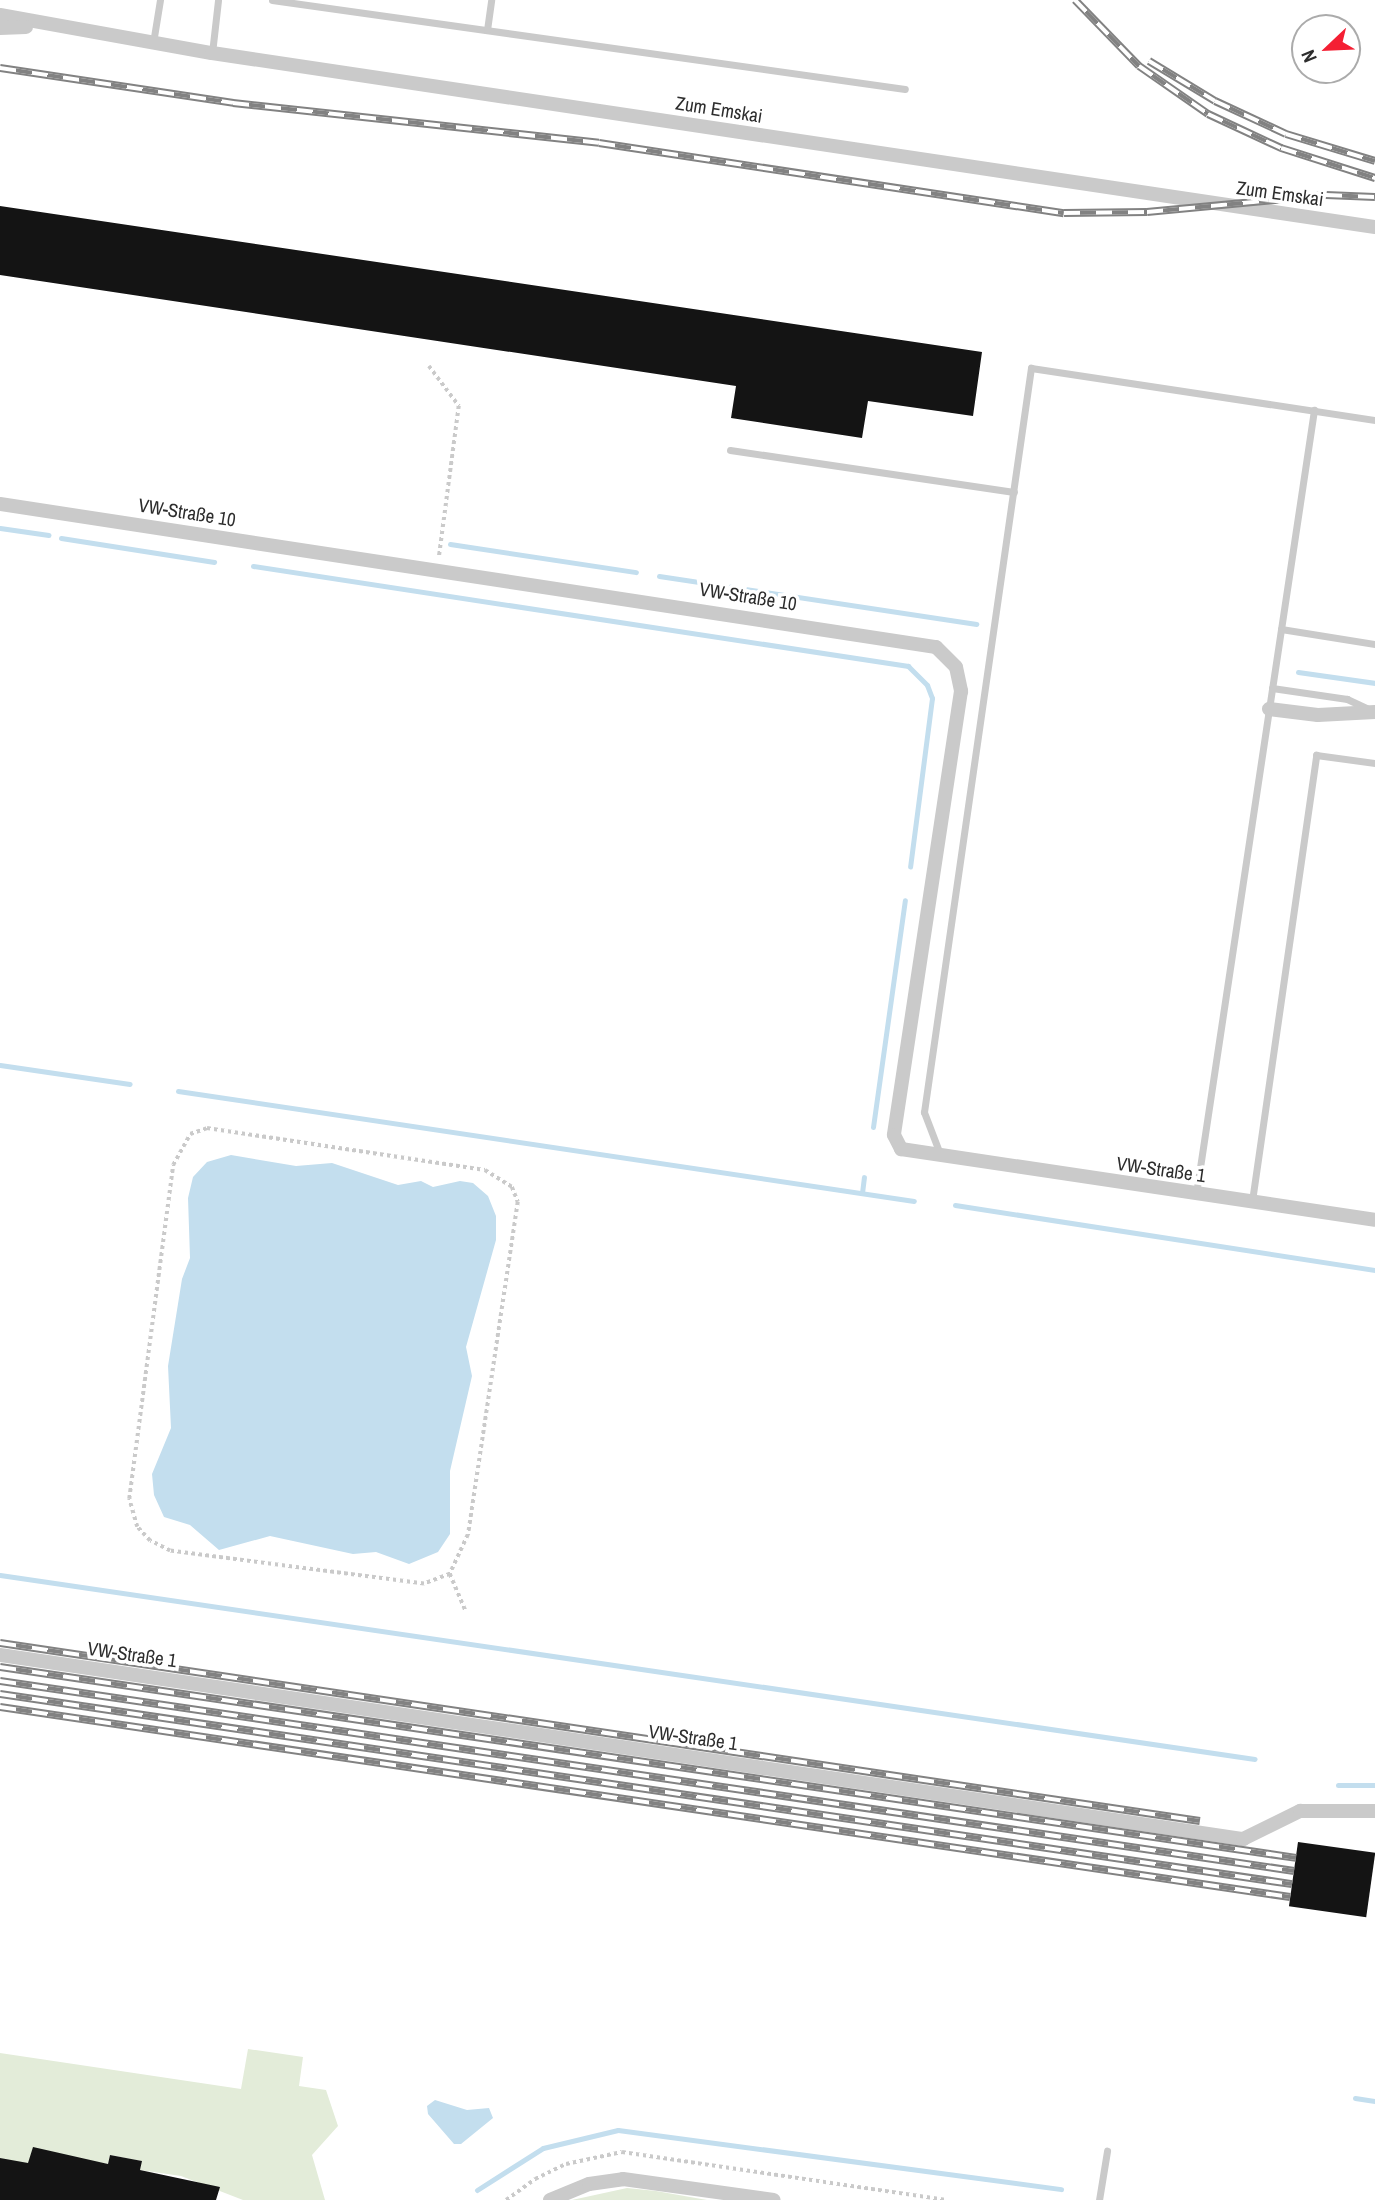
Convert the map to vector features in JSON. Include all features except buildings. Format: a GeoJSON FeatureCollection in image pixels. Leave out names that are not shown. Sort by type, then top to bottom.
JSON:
{"type":"FeatureCollection","features":[{"type":"Feature","properties":{"kind":"street","name":"Zum Emskai"},"geometry":{"type":"LineString","coordinates":[[0,15],[153,44],[1375,227]]}},
{"type":"Feature","properties":{"kind":"street","name":"Zum Emskai"},"geometry":{"type":"LineString","coordinates":[[0,28],[58,27]]}},
{"type":"Feature","properties":{"kind":"street","name":"VW-Straße 10"},"geometry":{"type":"LineString","coordinates":[[0,504],[927,644],[951,659],[961,691],[894,1135],[901,1149],[941,1157]]}},
{"type":"Feature","properties":{"kind":"street"},"geometry":{"type":"LineString","coordinates":[[1269,709],[1318,715],[1375,712]]}},
{"type":"Feature","properties":{"kind":"street","name":"VW-Straße 1"},"geometry":{"type":"LineString","coordinates":[[941,1157],[1375,1220]]}},
{"type":"Feature","properties":{"kind":"street","name":"VW-Straße 1"},"geometry":{"type":"LineString","coordinates":[[0,1655],[1243,1839],[1300,1811],[1375,1811]]}},
{"type":"Feature","properties":{"kind":"street"},"geometry":{"type":"LineString","coordinates":[[550,2200],[589,2184],[623,2179],[774,2200]]}},
{"type":"Feature","properties":{"kind":"lane"},"geometry":{"type":"LineString","coordinates":[[153,44],[160,0]]}},
{"type":"Feature","properties":{"kind":"lane"},"geometry":{"type":"LineString","coordinates":[[212,53],[218,0]]}},
{"type":"Feature","properties":{"kind":"lane"},"geometry":{"type":"LineString","coordinates":[[272,0],[905,89]]}},
{"type":"Feature","properties":{"kind":"lane"},"geometry":{"type":"LineString","coordinates":[[487,30],[491,0]]}},
{"type":"Feature","properties":{"kind":"lane"},"geometry":{"type":"LineString","coordinates":[[941,1157],[924,1112],[1031,369],[1375,419]]}},
{"type":"Feature","properties":{"kind":"lane"},"geometry":{"type":"LineString","coordinates":[[1196,1194],[1314,410]]}},
{"type":"Feature","properties":{"kind":"lane"},"geometry":{"type":"LineString","coordinates":[[730,450],[1014,492]]}},
{"type":"Feature","properties":{"kind":"lane"},"geometry":{"type":"LineString","coordinates":[[1281,629],[1375,644]]}},
{"type":"Feature","properties":{"kind":"lane"},"geometry":{"type":"LineString","coordinates":[[1272,688],[1347,699],[1375,712]]}},
{"type":"Feature","properties":{"kind":"lane"},"geometry":{"type":"LineString","coordinates":[[1252,1202],[1316,755],[1375,763]]}},
{"type":"Feature","properties":{"kind":"lane"},"geometry":{"type":"LineString","coordinates":[[1099,2200],[1107,2151]]}},
{"type":"Feature","properties":{"kind":"path"},"geometry":{"type":"LineString","coordinates":[[429,366],[459,407],[437,570]]}},
{"type":"Feature","properties":{"kind":"path"},"geometry":{"type":"LineString","coordinates":[[450,1574],[424,1584],[170,1551],[150,1541],[136,1527],[130,1499],[173,1165],[190,1134],[207,1128],[485,1170],[512,1187],[518,1202],[468,1535],[450,1574],[465,1610]]}},
{"type":"Feature","properties":{"kind":"path"},"geometry":{"type":"LineString","coordinates":[[506,2200],[534,2179],[566,2164],[622,2152],[946,2200]]}},
{"type":"Feature","properties":{"kind":"green space"},"geometry":{"type":"Polygon","coordinates":[[[248,2049],[303,2057],[299,2086],[326,2090],[338,2126],[312,2155],[325,2200],[243,2200],[181,2176],[140,2170],[141,2161],[110,2155],[108,2164],[77,2159],[26,2169],[0,2158],[0,2053],[241,2089],[248,2049]]]}},
{"type":"Feature","properties":{"kind":"green space"},"geometry":{"type":"Polygon","coordinates":[[[627,2188],[656,2191],[707,2200],[572,2200],[627,2188]]]}},
{"type":"Feature","properties":{"kind":"water"},"geometry":{"type":"Polygon","coordinates":[[[231,1155],[296,1166],[332,1163],[398,1185],[421,1181],[433,1187],[460,1181],[473,1183],[488,1196],[496,1216],[496,1240],[466,1347],[472,1376],[450,1471],[450,1534],[438,1552],[409,1564],[376,1552],[353,1554],[270,1536],[219,1550],[190,1525],[164,1517],[154,1495],[152,1474],[171,1428],[168,1366],[182,1279],[190,1258],[188,1198],[193,1177],[207,1162],[231,1155]]]}},
{"type":"Feature","properties":{"kind":"water"},"geometry":{"type":"Polygon","coordinates":[[[435,2100],[467,2110],[489,2108],[493,2118],[461,2144],[454,2144],[428,2114],[427,2106],[435,2100]]]}},
{"type":"Feature","properties":{"kind":"waterway"},"geometry":{"type":"LineString","coordinates":[[0,528],[49,535]]}},
{"type":"Feature","properties":{"kind":"waterway"},"geometry":{"type":"LineString","coordinates":[[61,538],[214,562]]}},
{"type":"Feature","properties":{"kind":"waterway"},"geometry":{"type":"LineString","coordinates":[[450,544],[636,572]]}},
{"type":"Feature","properties":{"kind":"waterway"},"geometry":{"type":"LineString","coordinates":[[253,566],[908,666],[927,685],[932,698],[910,867]]}},
{"type":"Feature","properties":{"kind":"waterway"},"geometry":{"type":"LineString","coordinates":[[659,576],[976,624]]}},
{"type":"Feature","properties":{"kind":"waterway"},"geometry":{"type":"LineString","coordinates":[[1298,672],[1375,683]]}},
{"type":"Feature","properties":{"kind":"waterway"},"geometry":{"type":"LineString","coordinates":[[873,1127],[905,900]]}},
{"type":"Feature","properties":{"kind":"waterway"},"geometry":{"type":"LineString","coordinates":[[0,1065],[130,1084]]}},
{"type":"Feature","properties":{"kind":"waterway"},"geometry":{"type":"LineString","coordinates":[[178,1091],[914,1201]]}},
{"type":"Feature","properties":{"kind":"waterway"},"geometry":{"type":"LineString","coordinates":[[862,1193],[864,1177]]}},
{"type":"Feature","properties":{"kind":"waterway"},"geometry":{"type":"LineString","coordinates":[[955,1205],[1375,1270]]}},
{"type":"Feature","properties":{"kind":"waterway"},"geometry":{"type":"LineString","coordinates":[[0,1575],[1255,1759]]}},
{"type":"Feature","properties":{"kind":"waterway"},"geometry":{"type":"LineString","coordinates":[[1338,1785],[1375,1785]]}},
{"type":"Feature","properties":{"kind":"waterway"},"geometry":{"type":"LineString","coordinates":[[1355,2098],[1375,2101]]}},
{"type":"Feature","properties":{"kind":"waterway"},"geometry":{"type":"LineString","coordinates":[[477,2190],[543,2148],[618,2130],[1061,2189]]}},
{"type":"Feature","properties":{"kind":"railway"},"geometry":{"type":"LineString","coordinates":[[1075,0],[1139,66],[1208,114],[1281,148],[1375,178]]}},
{"type":"Feature","properties":{"kind":"railway"},"geometry":{"type":"LineString","coordinates":[[1149,61],[1215,101],[1286,134],[1375,161]]}},
{"type":"Feature","properties":{"kind":"railway"},"geometry":{"type":"LineString","coordinates":[[0,68],[233,103],[599,143],[1064,213],[1147,212],[1326,195],[1375,197]]}},
{"type":"Feature","properties":{"kind":"railway"},"geometry":{"type":"LineString","coordinates":[[0,1643],[1200,1821]]}},
{"type":"Feature","properties":{"kind":"railway"},"geometry":{"type":"LineString","coordinates":[[0,1667],[1296,1858]]}},
{"type":"Feature","properties":{"kind":"railway"},"geometry":{"type":"LineString","coordinates":[[0,1681],[1294,1871]]}},
{"type":"Feature","properties":{"kind":"railway"},"geometry":{"type":"LineString","coordinates":[[0,1694],[1292,1884]]}},
{"type":"Feature","properties":{"kind":"railway"},"geometry":{"type":"LineString","coordinates":[[0,1707],[1290,1897]]}}]}
